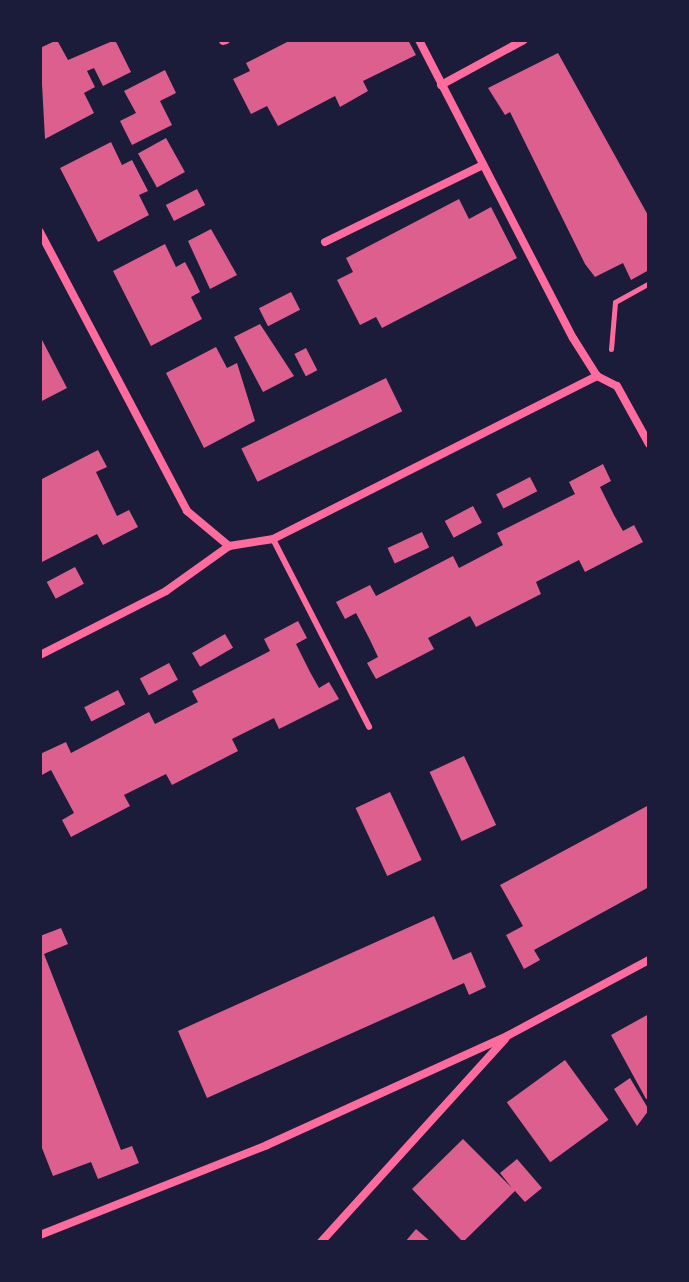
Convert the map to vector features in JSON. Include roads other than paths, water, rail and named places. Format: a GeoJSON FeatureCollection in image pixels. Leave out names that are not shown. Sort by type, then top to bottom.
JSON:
{"type":"FeatureCollection","features":[{"type":"Feature","properties":{"kind":"street"},"geometry":{"type":"LineString","coordinates":[[419,40],[597,376],[617,386],[649,444]]}},
{"type":"Feature","properties":{"kind":"street"},"geometry":{"type":"LineString","coordinates":[[441,85],[524,40]]}},
{"type":"Feature","properties":{"kind":"street"},"geometry":{"type":"LineString","coordinates":[[325,242],[483,165]]}},
{"type":"Feature","properties":{"kind":"street"},"geometry":{"type":"LineString","coordinates":[[40,232],[187,511],[229,546]]}},
{"type":"Feature","properties":{"kind":"street"},"geometry":{"type":"LineString","coordinates":[[40,655],[166,591],[229,546],[273,539],[597,376]]}},
{"type":"Feature","properties":{"kind":"street"},"geometry":{"type":"LineString","coordinates":[[40,1235],[267,1145],[507,1036],[649,960]]}},
{"type":"Feature","properties":{"kind":"street"},"geometry":{"type":"LineString","coordinates":[[321,1242],[507,1036]]}},
{"type":"Feature","properties":{"kind":"lane"},"geometry":{"type":"LineString","coordinates":[[273,539],[369,727]]}}]}
